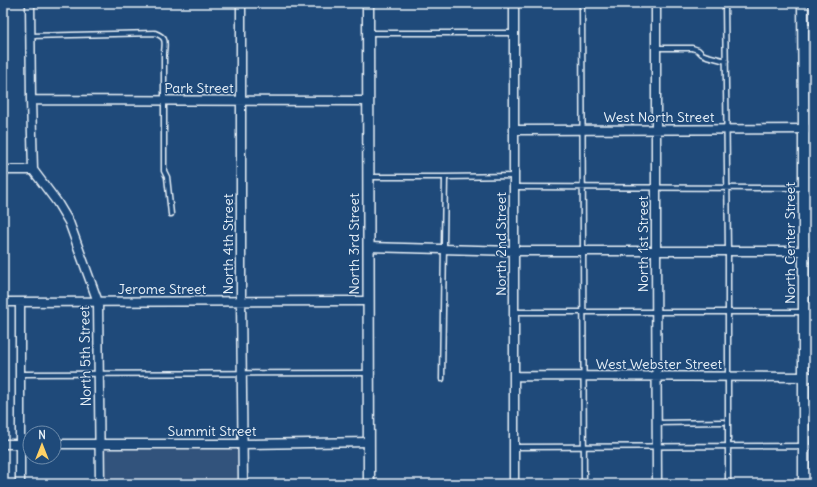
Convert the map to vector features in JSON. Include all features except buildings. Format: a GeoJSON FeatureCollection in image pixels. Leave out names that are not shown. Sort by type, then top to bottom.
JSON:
{"type":"FeatureCollection","features":[{"type":"Feature","properties":{"kind":"street"},"geometry":{"type":"LineString","coordinates":[[3,170],[33,170],[30,3]]}},
{"type":"Feature","properties":{"kind":"street","name":"North 4th Street"},"geometry":{"type":"LineString","coordinates":[[241,3],[241,301],[243,374],[243,484]]}},
{"type":"Feature","properties":{"kind":"street","name":"North 3rd Street"},"geometry":{"type":"LineString","coordinates":[[368,3],[369,484]]}},
{"type":"Feature","properties":{"kind":"street","name":"North 2nd Street"},"geometry":{"type":"LineString","coordinates":[[514,3],[514,484]]}},
{"type":"Feature","properties":{"kind":"street","name":"North 1st Street"},"geometry":{"type":"LineString","coordinates":[[656,3],[657,484]]}},
{"type":"Feature","properties":{"kind":"street","name":"North Center Street"},"geometry":{"type":"LineString","coordinates":[[803,3],[809,27],[809,129],[804,188],[803,251],[804,312],[809,378],[807,447],[804,484]]}},
{"type":"Feature","properties":{"kind":"street","name":"Park Street"},"geometry":{"type":"LineString","coordinates":[[31,100],[368,101]]}},
{"type":"Feature","properties":{"kind":"street","name":"West North Street"},"geometry":{"type":"LineString","coordinates":[[514,130],[809,129]]}},
{"type":"Feature","properties":{"kind":"street","name":"North 5th Street"},"geometry":{"type":"LineString","coordinates":[[33,170],[57,202],[69,222],[98,302],[100,484]]}},
{"type":"Feature","properties":{"kind":"street"},"geometry":{"type":"LineString","coordinates":[[368,247],[514,251],[814,251]]}},
{"type":"Feature","properties":{"kind":"street","name":"Jerome Street"},"geometry":{"type":"LineString","coordinates":[[3,302],[369,301]]}},
{"type":"Feature","properties":{"kind":"street"},"geometry":{"type":"LineString","coordinates":[[20,302],[20,484]]}},
{"type":"Feature","properties":{"kind":"street","name":"West Webster Street"},"geometry":{"type":"LineString","coordinates":[[514,376],[809,378]]}},
{"type":"Feature","properties":{"kind":"street","name":"Summit Street"},"geometry":{"type":"LineString","coordinates":[[62,444],[369,442]]}},
{"type":"Feature","properties":{"kind":"street"},"geometry":{"type":"LineString","coordinates":[[3,444],[20,444]]}},
{"type":"Feature","properties":{"kind":"lane"},"geometry":{"type":"LineString","coordinates":[[582,3],[584,484]]}},
{"type":"Feature","properties":{"kind":"lane"},"geometry":{"type":"LineString","coordinates":[[725,3],[728,251],[728,484]]}},
{"type":"Feature","properties":{"kind":"lane"},"geometry":{"type":"LineString","coordinates":[[30,36],[155,33],[162,36],[165,40],[164,171],[167,177],[171,214]]}},
{"type":"Feature","properties":{"kind":"lane"},"geometry":{"type":"LineString","coordinates":[[368,33],[514,33]]}},
{"type":"Feature","properties":{"kind":"lane"},"geometry":{"type":"LineString","coordinates":[[656,48],[692,48],[707,56],[726,61]]}},
{"type":"Feature","properties":{"kind":"lane"},"geometry":{"type":"LineString","coordinates":[[368,177],[514,176]]}},
{"type":"Feature","properties":{"kind":"lane"},"geometry":{"type":"LineString","coordinates":[[442,379],[444,177]]}},
{"type":"Feature","properties":{"kind":"lane"},"geometry":{"type":"LineString","coordinates":[[514,187],[804,188]]}},
{"type":"Feature","properties":{"kind":"lane"},"geometry":{"type":"LineString","coordinates":[[514,312],[804,312]]}},
{"type":"Feature","properties":{"kind":"lane"},"geometry":{"type":"LineString","coordinates":[[20,374],[369,373]]}},
{"type":"Feature","properties":{"kind":"lane"},"geometry":{"type":"LineString","coordinates":[[657,424],[724,422]]}},
{"type":"Feature","properties":{"kind":"lane"},"geometry":{"type":"LineString","coordinates":[[514,447],[807,447]]}},
{"type":"Feature","properties":{"kind":"shaded area"},"geometry":{"type":"Polygon","coordinates":[[[100,444],[243,444],[243,484],[100,484],[100,444]]]}}]}
